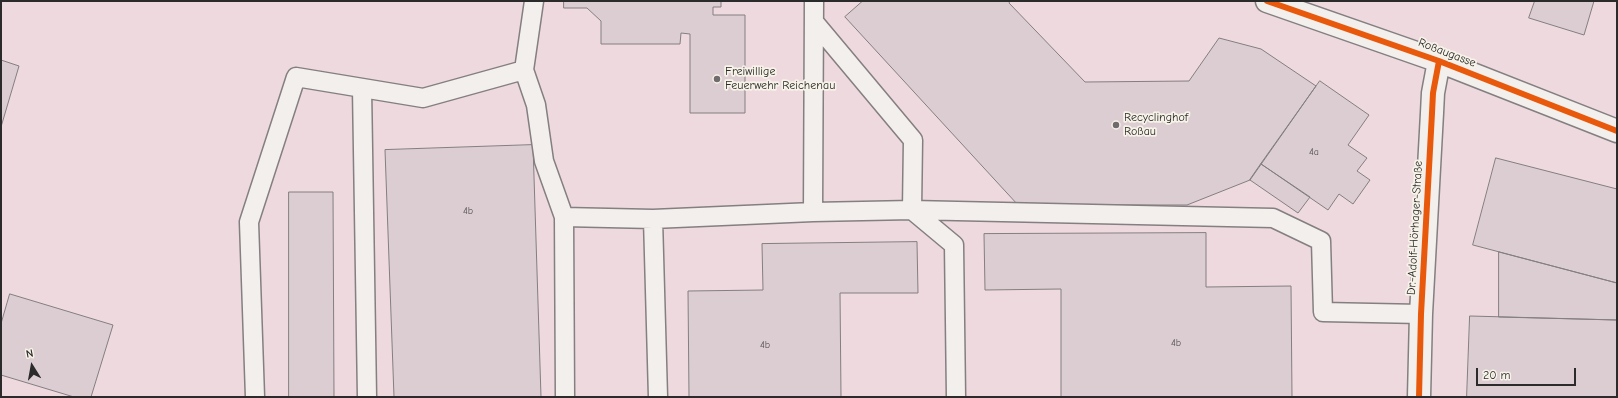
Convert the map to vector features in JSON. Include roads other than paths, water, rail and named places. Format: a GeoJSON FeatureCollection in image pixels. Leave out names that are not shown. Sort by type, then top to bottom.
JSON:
{"type":"FeatureCollection","features":[{"type":"Feature","properties":{"kind":"street","name":"Roßaugasse"},"geometry":{"type":"LineString","coordinates":[[1267,1],[1439,60],[1617,131]]}},
{"type":"Feature","properties":{"kind":"street","name":"Dr.-Adolf-Hörhager-Straße"},"geometry":{"type":"LineString","coordinates":[[1419,397],[1421,314],[1434,93],[1439,60]]}},
{"type":"Feature","properties":{"kind":"lane"},"geometry":{"type":"LineString","coordinates":[[534,1],[524,70],[536,105],[544,161],[564,217],[565,397]]}},
{"type":"Feature","properties":{"kind":"lane"},"geometry":{"type":"LineString","coordinates":[[813,212],[814,1]]}},
{"type":"Feature","properties":{"kind":"lane"},"geometry":{"type":"LineString","coordinates":[[815,23],[912,140],[912,210]]}},
{"type":"Feature","properties":{"kind":"lane"},"geometry":{"type":"LineString","coordinates":[[255,397],[249,222],[296,77],[423,98],[524,70]]}},
{"type":"Feature","properties":{"kind":"lane"},"geometry":{"type":"LineString","coordinates":[[362,88],[367,397]]}},
{"type":"Feature","properties":{"kind":"lane"},"geometry":{"type":"LineString","coordinates":[[564,217],[653,219],[813,212],[912,210],[1273,218],[1321,241],[1323,312],[1421,314]]}},
{"type":"Feature","properties":{"kind":"lane"},"geometry":{"type":"LineString","coordinates":[[912,210],[954,245],[956,397]]}},
{"type":"Feature","properties":{"kind":"lane"},"geometry":{"type":"LineString","coordinates":[[653,219],[658,397]]}},
{"type":"Feature","properties":{"kind":"place","name":"Freiwillige Feuerwehr Reichenau"},"geometry":{"type":"Point","coordinates":[717,79]}},
{"type":"Feature","properties":{"kind":"place","name":"Recyclinghof Roßau"},"geometry":{"type":"Point","coordinates":[1116,125]}}]}
